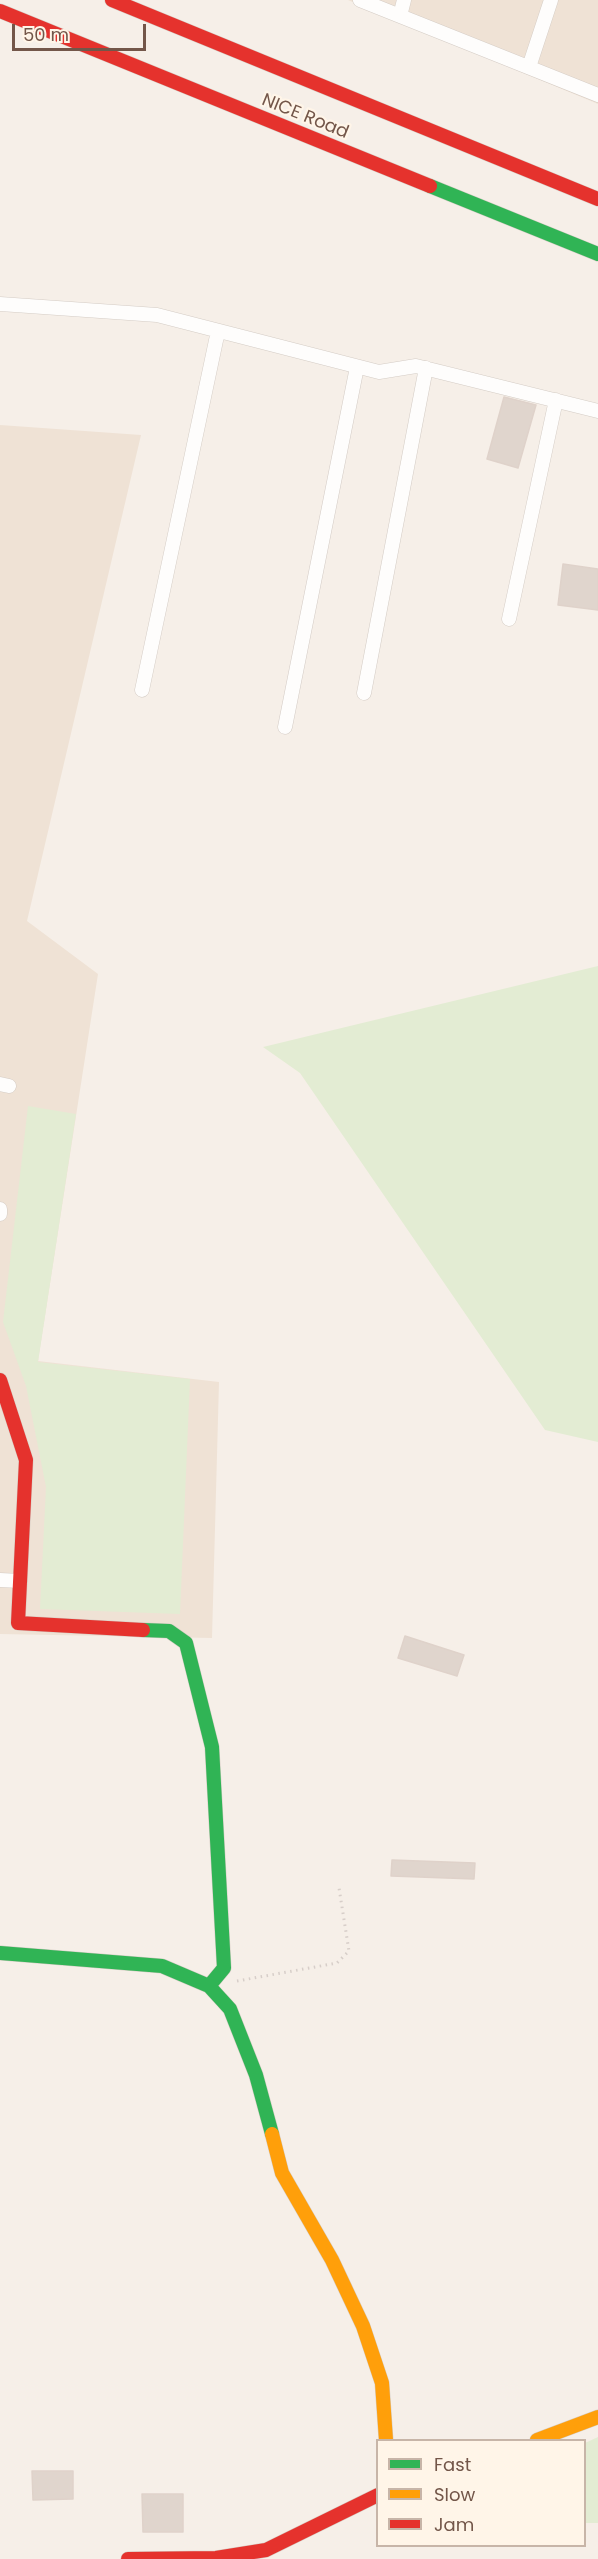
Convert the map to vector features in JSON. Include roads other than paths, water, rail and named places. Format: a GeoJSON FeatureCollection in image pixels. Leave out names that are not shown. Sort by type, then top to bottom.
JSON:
{"type":"FeatureCollection","features":[{"type":"Feature","properties":{"kind":"main road","name":"NICE Road"},"geometry":{"type":"LineString","coordinates":[[111,0],[598,199]]}},
{"type":"Feature","properties":{"kind":"main road","name":"NICE Road"},"geometry":{"type":"LineString","coordinates":[[0,11],[598,254]]}},
{"type":"Feature","properties":{"kind":"main road"},"geometry":{"type":"LineString","coordinates":[[0,1380],[6,1415],[26,1460],[18,1623],[169,1631],[186,1643],[212,1747],[224,1968],[209,1986]]}},
{"type":"Feature","properties":{"kind":"main road"},"geometry":{"type":"LineString","coordinates":[[0,1953],[162,1966],[209,1986],[230,2008],[256,2075],[282,2173],[332,2260],[363,2326],[382,2383],[386,2439]]}},
{"type":"Feature","properties":{"kind":"main road"},"geometry":{"type":"LineString","coordinates":[[540,2439],[598,2417]]}},
{"type":"Feature","properties":{"kind":"main road"},"geometry":{"type":"LineString","coordinates":[[128,2559],[216,2558],[266,2550],[376,2496]]}},
{"type":"Feature","properties":{"kind":"street"},"geometry":{"type":"LineString","coordinates":[[360,0],[598,95]]}},
{"type":"Feature","properties":{"kind":"street"},"geometry":{"type":"LineString","coordinates":[[400,16],[404,0]]}},
{"type":"Feature","properties":{"kind":"street"},"geometry":{"type":"LineString","coordinates":[[529,68],[551,0]]}},
{"type":"Feature","properties":{"kind":"street"},"geometry":{"type":"LineString","coordinates":[[0,304],[157,315],[379,372],[416,366],[598,411]]}},
{"type":"Feature","properties":{"kind":"street"},"geometry":{"type":"LineString","coordinates":[[142,690],[218,331]]}},
{"type":"Feature","properties":{"kind":"street"},"geometry":{"type":"LineString","coordinates":[[285,727],[357,366]]}},
{"type":"Feature","properties":{"kind":"street"},"geometry":{"type":"LineString","coordinates":[[364,693],[426,368]]}},
{"type":"Feature","properties":{"kind":"street"},"geometry":{"type":"LineString","coordinates":[[509,619],[556,400]]}},
{"type":"Feature","properties":{"kind":"street"},"geometry":{"type":"LineString","coordinates":[[0,1209],[0,1214]]}},
{"type":"Feature","properties":{"kind":"street"},"geometry":{"type":"LineString","coordinates":[[0,1580],[20,1581]]}}]}
